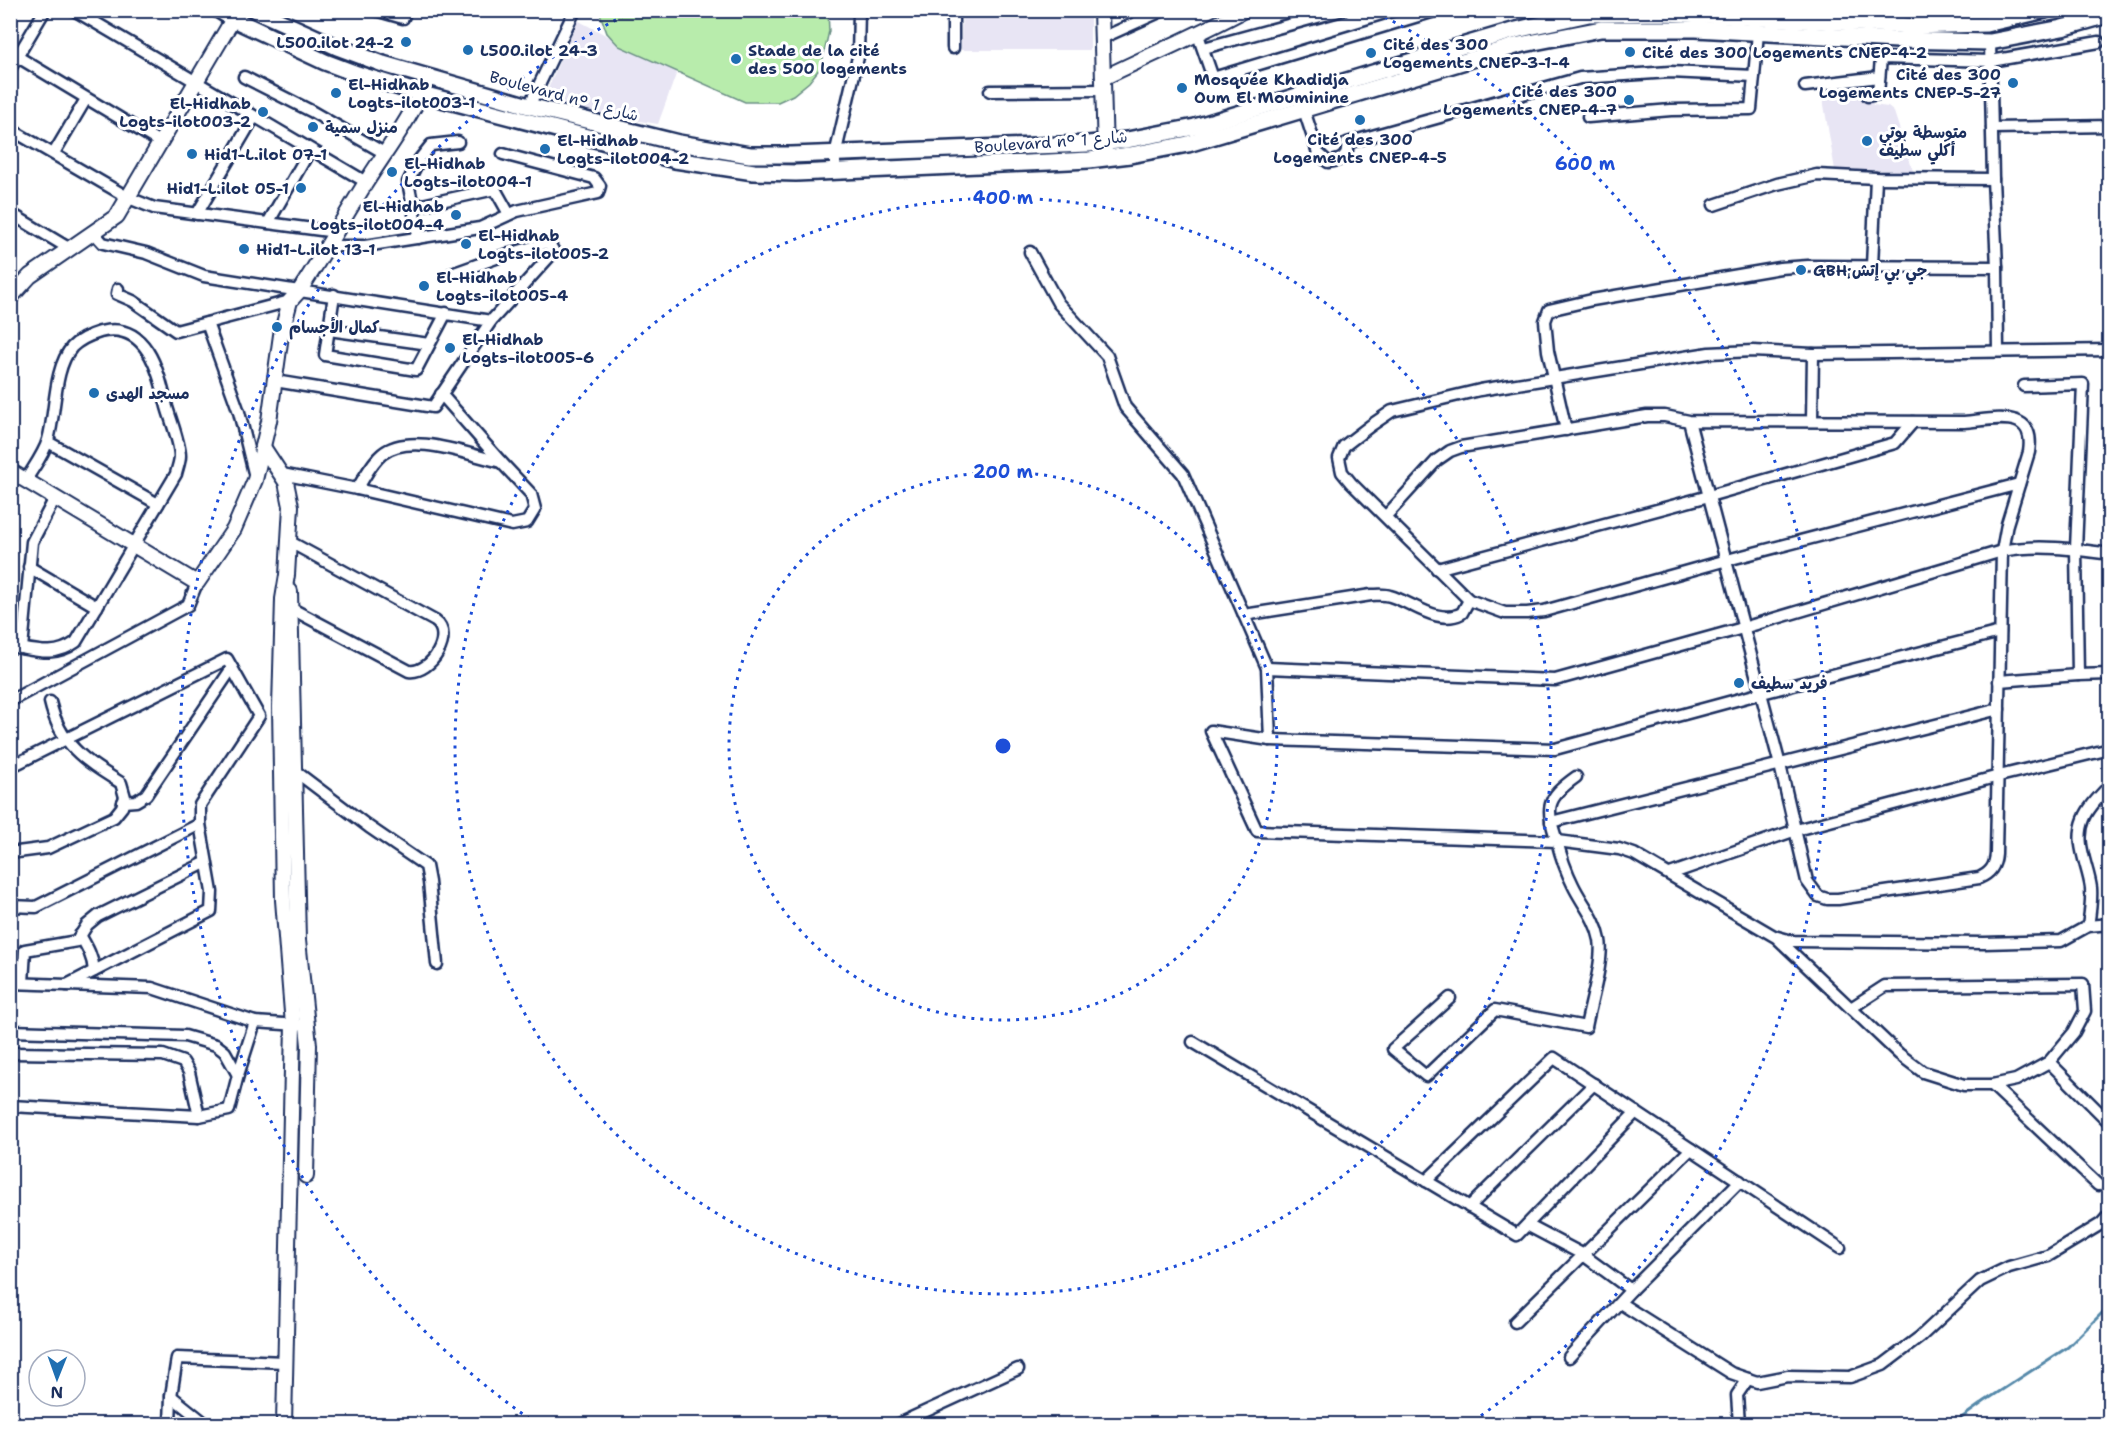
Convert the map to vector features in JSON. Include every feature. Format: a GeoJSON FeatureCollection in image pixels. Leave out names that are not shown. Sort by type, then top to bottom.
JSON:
{"type":"FeatureCollection","features":[{"type":"Feature","properties":{"kind":"main road","name":"Boulevard n° شارع 1"},"geometry":{"type":"LineString","coordinates":[[219,10],[325,62],[422,94],[706,166],[754,172],[835,173],[1106,158],[1188,144],[1519,45],[1601,29],[1646,28],[1880,40],[1990,42],[2062,28],[2107,14]]}},
{"type":"Feature","properties":{"kind":"main road","name":"Boulevard n° شارع 1"},"geometry":{"type":"LineString","coordinates":[[255,10],[337,47],[428,77],[529,106],[663,140],[750,155],[835,154],[1105,142],[1195,127],[1564,15],[1622,12],[1715,13],[1911,26],[1986,24],[1994,16],[2045,10]]}},
{"type":"Feature","properties":{"kind":"street"},"geometry":{"type":"LineString","coordinates":[[10,69],[45,10]]}},
{"type":"Feature","properties":{"kind":"street"},"geometry":{"type":"LineString","coordinates":[[74,10],[366,182]]}},
{"type":"Feature","properties":{"kind":"street"},"geometry":{"type":"LineString","coordinates":[[375,10],[403,18],[406,10]]}},
{"type":"Feature","properties":{"kind":"street"},"geometry":{"type":"LineString","coordinates":[[529,106],[575,10]]}},
{"type":"Feature","properties":{"kind":"street"},"geometry":{"type":"LineString","coordinates":[[835,173],[835,154],[858,57],[859,10]]}},
{"type":"Feature","properties":{"kind":"street"},"geometry":{"type":"LineString","coordinates":[[953,10],[953,48]]}},
{"type":"Feature","properties":{"kind":"street"},"geometry":{"type":"LineString","coordinates":[[1101,10],[1106,158]]}},
{"type":"Feature","properties":{"kind":"street"},"geometry":{"type":"LineString","coordinates":[[1102,38],[1164,10]]}},
{"type":"Feature","properties":{"kind":"street"},"geometry":{"type":"LineString","coordinates":[[990,91],[1103,84],[1173,43],[1198,34],[1244,10]]}},
{"type":"Feature","properties":{"kind":"street"},"geometry":{"type":"LineString","coordinates":[[1204,48],[1343,10]]}},
{"type":"Feature","properties":{"kind":"street"},"geometry":{"type":"LineString","coordinates":[[1198,34],[1214,78],[1418,13],[1438,10]]}},
{"type":"Feature","properties":{"kind":"street"},"geometry":{"type":"LineString","coordinates":[[10,298],[30,276],[117,216],[196,83],[233,15]]}},
{"type":"Feature","properties":{"kind":"street"},"geometry":{"type":"LineString","coordinates":[[1588,117],[1678,110],[1751,109],[1758,33]]}},
{"type":"Feature","properties":{"kind":"street"},"geometry":{"type":"LineString","coordinates":[[1868,96],[1878,94],[1880,40]]}},
{"type":"Feature","properties":{"kind":"street"},"geometry":{"type":"LineString","coordinates":[[1990,42],[1998,351]]}},
{"type":"Feature","properties":{"kind":"street"},"geometry":{"type":"LineString","coordinates":[[1881,58],[1991,61],[2098,42]]}},
{"type":"Feature","properties":{"kind":"street"},"geometry":{"type":"LineString","coordinates":[[18,57],[161,143]]}},
{"type":"Feature","properties":{"kind":"street"},"geometry":{"type":"LineString","coordinates":[[1304,110],[1318,153],[1328,162],[1335,162],[1346,156],[1347,143],[1580,78],[1670,72],[1754,76]]}},
{"type":"Feature","properties":{"kind":"street"},"geometry":{"type":"LineString","coordinates":[[244,77],[311,111],[386,154]]}},
{"type":"Feature","properties":{"kind":"street"},"geometry":{"type":"LineString","coordinates":[[10,701],[188,605],[197,583],[234,529],[255,480],[269,421],[281,335],[290,301],[300,290],[366,182],[386,154],[422,94],[428,77]]}},
{"type":"Feature","properties":{"kind":"street"},"geometry":{"type":"LineString","coordinates":[[1805,86],[1880,77]]}},
{"type":"Feature","properties":{"kind":"street"},"geometry":{"type":"LineString","coordinates":[[54,153],[86,99]]}},
{"type":"Feature","properties":{"kind":"street"},"geometry":{"type":"LineString","coordinates":[[197,213],[254,117]]}},
{"type":"Feature","properties":{"kind":"street"},"geometry":{"type":"LineString","coordinates":[[1992,128],[2109,126]]}},
{"type":"Feature","properties":{"kind":"street"},"geometry":{"type":"LineString","coordinates":[[10,129],[129,198],[154,208],[336,232]]}},
{"type":"Feature","properties":{"kind":"street"},"geometry":{"type":"LineString","coordinates":[[418,238],[408,182],[419,160],[431,145],[458,142]]}},
{"type":"Feature","properties":{"kind":"street"},"geometry":{"type":"LineString","coordinates":[[268,223],[310,150]]}},
{"type":"Feature","properties":{"kind":"street"},"geometry":{"type":"LineString","coordinates":[[328,246],[365,246],[480,228],[517,211],[598,193],[600,186],[594,178],[503,154]]}},
{"type":"Feature","properties":{"kind":"street"},"geometry":{"type":"LineString","coordinates":[[1714,205],[1777,184],[1817,175],[1994,179]]}},
{"type":"Feature","properties":{"kind":"street"},"geometry":{"type":"LineString","coordinates":[[1872,266],[1876,178]]}},
{"type":"Feature","properties":{"kind":"street"},"geometry":{"type":"LineString","coordinates":[[413,207],[495,189],[509,214]]}},
{"type":"Feature","properties":{"kind":"street"},"geometry":{"type":"LineString","coordinates":[[10,213],[70,249]]}},
{"type":"Feature","properties":{"kind":"street"},"geometry":{"type":"LineString","coordinates":[[94,233],[103,243],[146,253],[204,276],[491,321]]}},
{"type":"Feature","properties":{"kind":"street"},"geometry":{"type":"LineString","coordinates":[[275,381],[433,407],[491,321],[553,250],[546,243],[500,256],[446,276]]}},
{"type":"Feature","properties":{"kind":"street"},"geometry":{"type":"LineString","coordinates":[[1030,252],[1058,303],[1107,356],[1125,407],[1183,474],[1267,668],[1270,740]]}},
{"type":"Feature","properties":{"kind":"street"},"geometry":{"type":"LineString","coordinates":[[1566,430],[1548,351],[1545,321],[1550,310],[1555,308],[1780,268],[1808,266],[1997,267]]}},
{"type":"Feature","properties":{"kind":"street"},"geometry":{"type":"LineString","coordinates":[[118,289],[117,294],[133,301],[176,331],[290,301]]}},
{"type":"Feature","properties":{"kind":"street"},"geometry":{"type":"LineString","coordinates":[[334,295],[325,355],[416,369],[446,313]]}},
{"type":"Feature","properties":{"kind":"street"},"geometry":{"type":"LineString","coordinates":[[207,323],[239,412],[255,480]]}},
{"type":"Feature","properties":{"kind":"street"},"geometry":{"type":"LineString","coordinates":[[329,330],[429,344]]}},
{"type":"Feature","properties":{"kind":"street"},"geometry":{"type":"LineString","coordinates":[[26,480],[48,442],[59,376],[72,347],[87,336],[105,331],[124,331],[137,339],[151,354],[159,373],[180,456],[176,474],[76,642],[65,650],[51,653],[16,647],[32,542],[56,498]]}},
{"type":"Feature","properties":{"kind":"street"},"geometry":{"type":"LineString","coordinates":[[2019,484],[1727,560],[1544,611],[1505,613],[1469,600],[1351,483],[1342,472],[1339,458],[1344,446],[1392,411],[1480,390],[1709,352],[1753,351],[1813,354],[2109,350]]}},
{"type":"Feature","properties":{"kind":"street"},"geometry":{"type":"LineString","coordinates":[[1812,420],[1813,354]]}},
{"type":"Feature","properties":{"kind":"street"},"geometry":{"type":"LineString","coordinates":[[2025,386],[2083,384],[2076,549],[2078,675]]}},
{"type":"Feature","properties":{"kind":"street"},"geometry":{"type":"LineString","coordinates":[[282,474],[512,525],[527,522],[534,514],[534,498],[441,394]]}},
{"type":"Feature","properties":{"kind":"street"},"geometry":{"type":"LineString","coordinates":[[1386,516],[1437,460],[1450,451],[1473,444],[1647,416],[1665,416],[1689,421],[1964,422],[1992,418],[2019,421],[2029,431],[2031,440],[2007,524],[2002,552],[1999,776],[1995,863],[1991,870],[1979,878],[1827,899],[1818,896],[1808,881],[1762,693],[1689,421]]}},
{"type":"Feature","properties":{"kind":"street"},"geometry":{"type":"LineString","coordinates":[[1437,569],[1896,443],[1913,422]]}},
{"type":"Feature","properties":{"kind":"street"},"geometry":{"type":"LineString","coordinates":[[48,442],[158,504]]}},
{"type":"Feature","properties":{"kind":"street"},"geometry":{"type":"LineString","coordinates":[[357,489],[380,455],[402,444],[419,443],[501,462]]}},
{"type":"Feature","properties":{"kind":"street"},"geometry":{"type":"LineString","coordinates":[[263,447],[282,474],[291,498],[290,542],[283,599],[280,707],[289,855],[308,1024],[306,1176]]}},
{"type":"Feature","properties":{"kind":"street"},"geometry":{"type":"LineString","coordinates":[[10,471],[197,583]]}},
{"type":"Feature","properties":{"kind":"street"},"geometry":{"type":"LineString","coordinates":[[290,542],[438,623],[443,629],[444,636],[427,667],[419,671],[410,671],[292,609]]}},
{"type":"Feature","properties":{"kind":"street"},"geometry":{"type":"LineString","coordinates":[[1267,668],[1555,681],[2018,548],[2076,549],[2109,554]]}},
{"type":"Feature","properties":{"kind":"street"},"geometry":{"type":"LineString","coordinates":[[29,567],[96,607]]}},
{"type":"Feature","properties":{"kind":"street"},"geometry":{"type":"LineString","coordinates":[[284,1425],[293,1025],[283,900],[289,855],[295,771],[292,609],[287,574]]}},
{"type":"Feature","properties":{"kind":"street"},"geometry":{"type":"LineString","coordinates":[[1244,615],[1371,595],[1389,595],[1415,608],[1433,614],[1450,616],[1462,613],[1469,600]]}},
{"type":"Feature","properties":{"kind":"street"},"geometry":{"type":"LineString","coordinates":[[1851,1008],[1885,986],[2084,984],[2085,1011],[2074,1032],[2049,1062],[2016,1080],[1992,1085],[1964,1085],[1923,1072],[1899,1054],[1774,936],[1670,874],[1619,849],[1557,841],[1257,831],[1211,731],[1270,740],[1555,749],[2000,632]]}},
{"type":"Feature","properties":{"kind":"street"},"geometry":{"type":"LineString","coordinates":[[10,767],[227,659],[259,716]]}},
{"type":"Feature","properties":{"kind":"street"},"geometry":{"type":"LineString","coordinates":[[123,802],[136,801],[147,795],[232,668]]}},
{"type":"Feature","properties":{"kind":"street"},"geometry":{"type":"LineString","coordinates":[[1999,681],[2109,674]]}},
{"type":"Feature","properties":{"kind":"street"},"geometry":{"type":"LineString","coordinates":[[10,853],[48,848],[114,817],[122,807],[124,797],[121,783],[86,761],[65,740],[52,712],[50,702]]}},
{"type":"Feature","properties":{"kind":"street"},"geometry":{"type":"LineString","coordinates":[[67,985],[211,911],[212,892],[205,862],[200,805],[259,716],[280,707],[294,705]]}},
{"type":"Feature","properties":{"kind":"street"},"geometry":{"type":"LineString","coordinates":[[1551,822],[1999,709]]}},
{"type":"Feature","properties":{"kind":"street"},"geometry":{"type":"LineString","coordinates":[[1670,874],[1796,831],[2109,749]]}},
{"type":"Feature","properties":{"kind":"street"},"geometry":{"type":"LineString","coordinates":[[295,771],[369,828],[426,866],[436,964]]}},
{"type":"Feature","properties":{"kind":"street"},"geometry":{"type":"LineString","coordinates":[[1450,998],[1393,1049],[1426,1076],[1495,1010],[1586,1027],[1601,942],[1593,917],[1562,861],[1548,811],[1551,799],[1576,777]]}},
{"type":"Feature","properties":{"kind":"street"},"geometry":{"type":"LineString","coordinates":[[2088,926],[2091,887],[2081,853],[2080,834],[2084,819],[2109,785]]}},
{"type":"Feature","properties":{"kind":"street"},"geometry":{"type":"LineString","coordinates":[[10,906],[36,907],[200,824]]}},
{"type":"Feature","properties":{"kind":"street"},"geometry":{"type":"LineString","coordinates":[[23,983],[25,950],[77,941],[87,925],[98,916],[205,862]]}},
{"type":"Feature","properties":{"kind":"street"},"geometry":{"type":"LineString","coordinates":[[1774,936],[1792,941],[1984,944],[2050,942],[2061,941],[2088,926],[2109,924]]}},
{"type":"Feature","properties":{"kind":"street"},"geometry":{"type":"LineString","coordinates":[[80,935],[90,951],[94,971]]}},
{"type":"Feature","properties":{"kind":"street"},"geometry":{"type":"LineString","coordinates":[[10,983],[152,988],[255,1022],[308,1024]]}},
{"type":"Feature","properties":{"kind":"street"},"geometry":{"type":"LineString","coordinates":[[10,1106],[200,1116],[229,1110],[255,1022]]}},
{"type":"Feature","properties":{"kind":"street"},"geometry":{"type":"LineString","coordinates":[[10,1031],[185,1036],[216,1045],[225,1052],[238,1075]]}},
{"type":"Feature","properties":{"kind":"street"},"geometry":{"type":"LineString","coordinates":[[1193,1042],[1517,1235],[1636,1112]]}},
{"type":"Feature","properties":{"kind":"street"},"geometry":{"type":"LineString","coordinates":[[10,1053],[163,1055],[183,1062],[189,1072],[200,1116]]}},
{"type":"Feature","properties":{"kind":"street"},"geometry":{"type":"LineString","coordinates":[[1426,1181],[1554,1058],[1840,1248]]}},
{"type":"Feature","properties":{"kind":"street"},"geometry":{"type":"LineString","coordinates":[[2049,1062],[2109,1123]]}},
{"type":"Feature","properties":{"kind":"street"},"geometry":{"type":"LineString","coordinates":[[1469,1207],[1594,1084]]}},
{"type":"Feature","properties":{"kind":"street"},"geometry":{"type":"LineString","coordinates":[[1992,1085],[2098,1185]]}},
{"type":"Feature","properties":{"kind":"street"},"geometry":{"type":"LineString","coordinates":[[1515,1322],[1691,1149]]}},
{"type":"Feature","properties":{"kind":"street"},"geometry":{"type":"LineString","coordinates":[[1569,1357],[1631,1290],[1740,1181]]}},
{"type":"Feature","properties":{"kind":"street"},"geometry":{"type":"LineString","coordinates":[[1620,1303],[1731,1373],[1757,1382],[1788,1376],[1850,1377],[1883,1365],[1920,1337],[1980,1281],[2009,1266],[2048,1256],[2101,1224],[2109,1214]]}},
{"type":"Feature","properties":{"kind":"street"},"geometry":{"type":"LineString","coordinates":[[1527,1225],[1582,1254],[1631,1290]]}},
{"type":"Feature","properties":{"kind":"street"},"geometry":{"type":"LineString","coordinates":[[170,1425],[171,1396],[177,1358],[285,1362]]}},
{"type":"Feature","properties":{"kind":"street"},"geometry":{"type":"LineString","coordinates":[[898,1425],[1018,1369]]}},
{"type":"Feature","properties":{"kind":"street"},"geometry":{"type":"LineString","coordinates":[[1739,1425],[1737,1395],[1748,1379]]}},
{"type":"Feature","properties":{"kind":"street"},"geometry":{"type":"LineString","coordinates":[[171,1396],[206,1425]]}},
{"type":"Feature","properties":{"kind":"shaded area"},"geometry":{"type":"Polygon","coordinates":[[[962,11],[1090,11],[1090,50],[961,50],[962,11]]]}},
{"type":"Feature","properties":{"kind":"shaded area"},"geometry":{"type":"Polygon","coordinates":[[[577,20],[642,54],[678,69],[658,124],[541,105],[577,20]]]}},
{"type":"Feature","properties":{"kind":"shaded area","name":"متوسطة بوتي أكلي سطيف"},"geometry":{"type":"Polygon","coordinates":[[[1870,93],[1873,105],[1888,107],[1894,112],[1913,171],[1835,170],[1823,99],[1870,93]]]}},
{"type":"Feature","properties":{"kind":"green space","name":"Stade de la cité des 500 logements"},"geometry":{"type":"Polygon","coordinates":[[[599,11],[828,11],[829,31],[821,67],[809,82],[793,95],[778,102],[745,102],[619,46],[607,33],[599,11]]]}},
{"type":"Feature","properties":{"kind":"waterway"},"geometry":{"type":"LineString","coordinates":[[1953,1424],[2068,1347],[2110,1305]]}},
{"type":"Feature","properties":{"kind":"place","name":"L500.ilot 24-2"},"geometry":{"type":"Point","coordinates":[406,42]}},
{"type":"Feature","properties":{"kind":"place","name":"L500.ilot 24-3"},"geometry":{"type":"Point","coordinates":[468,50]}},
{"type":"Feature","properties":{"kind":"place","name":"Cité des 300 Logements CNEP-4-2"},"geometry":{"type":"Point","coordinates":[1630,52]}},
{"type":"Feature","properties":{"kind":"place","name":"Cité des 300 Logements CNEP-3-1-4"},"geometry":{"type":"Point","coordinates":[1371,53]}},
{"type":"Feature","properties":{"kind":"place","name":"Stade de la cité des 500 logements"},"geometry":{"type":"Point","coordinates":[736,59]}},
{"type":"Feature","properties":{"kind":"place","name":"Cité des 300 Logements CNEP-5-27"},"geometry":{"type":"Point","coordinates":[2013,83]}},
{"type":"Feature","properties":{"kind":"place","name":"Mosquée Khadidja Oum El Mouminine"},"geometry":{"type":"Point","coordinates":[1182,88]}},
{"type":"Feature","properties":{"kind":"place","name":"El-Hidhab Logts-ilot003-1"},"geometry":{"type":"Point","coordinates":[336,93]}},
{"type":"Feature","properties":{"kind":"place","name":"Cité des 300 Logements CNEP-4-7"},"geometry":{"type":"Point","coordinates":[1629,100]}},
{"type":"Feature","properties":{"kind":"place","name":"El-Hidhab Logts-ilot003-2"},"geometry":{"type":"Point","coordinates":[263,112]}},
{"type":"Feature","properties":{"kind":"place","name":"Cité des 300 Logements CNEP-4-5"},"geometry":{"type":"Point","coordinates":[1360,120]}},
{"type":"Feature","properties":{"kind":"place","name":"منزل سمية"},"geometry":{"type":"Point","coordinates":[313,127]}},
{"type":"Feature","properties":{"kind":"place","name":"متوسطة بوتي أكلي سطيف"},"geometry":{"type":"Point","coordinates":[1867,141]}},
{"type":"Feature","properties":{"kind":"place","name":"El-Hidhab Logts-ilot004-2"},"geometry":{"type":"Point","coordinates":[545,149]}},
{"type":"Feature","properties":{"kind":"place","name":"Hid1-L.ilot 07-1"},"geometry":{"type":"Point","coordinates":[192,154]}},
{"type":"Feature","properties":{"kind":"place","name":"El-Hidhab Logts-ilot004-1"},"geometry":{"type":"Point","coordinates":[392,172]}},
{"type":"Feature","properties":{"kind":"place","name":"Hid1-L.ilot 05-1"},"geometry":{"type":"Point","coordinates":[301,188]}},
{"type":"Feature","properties":{"kind":"place","name":"El-Hidhab Logts-ilot004-4"},"geometry":{"type":"Point","coordinates":[456,215]}},
{"type":"Feature","properties":{"kind":"place","name":"El-Hidhab Logts-ilot005-2"},"geometry":{"type":"Point","coordinates":[466,244]}},
{"type":"Feature","properties":{"kind":"place","name":"Hid1-L.ilot 13-1"},"geometry":{"type":"Point","coordinates":[244,249]}},
{"type":"Feature","properties":{"kind":"place","name":"GBH;جي بي إتش"},"geometry":{"type":"Point","coordinates":[1801,270]}},
{"type":"Feature","properties":{"kind":"place","name":"El-Hidhab Logts-ilot005-4"},"geometry":{"type":"Point","coordinates":[424,286]}},
{"type":"Feature","properties":{"kind":"place","name":"كمال الأجسام"},"geometry":{"type":"Point","coordinates":[277,327]}},
{"type":"Feature","properties":{"kind":"place","name":"El-Hidhab Logts-ilot005-6"},"geometry":{"type":"Point","coordinates":[450,348]}},
{"type":"Feature","properties":{"kind":"place","name":"مسجد الهدى"},"geometry":{"type":"Point","coordinates":[94,393]}},
{"type":"Feature","properties":{"kind":"place","name":"فريد سطيف"},"geometry":{"type":"Point","coordinates":[1739,683]}}]}
